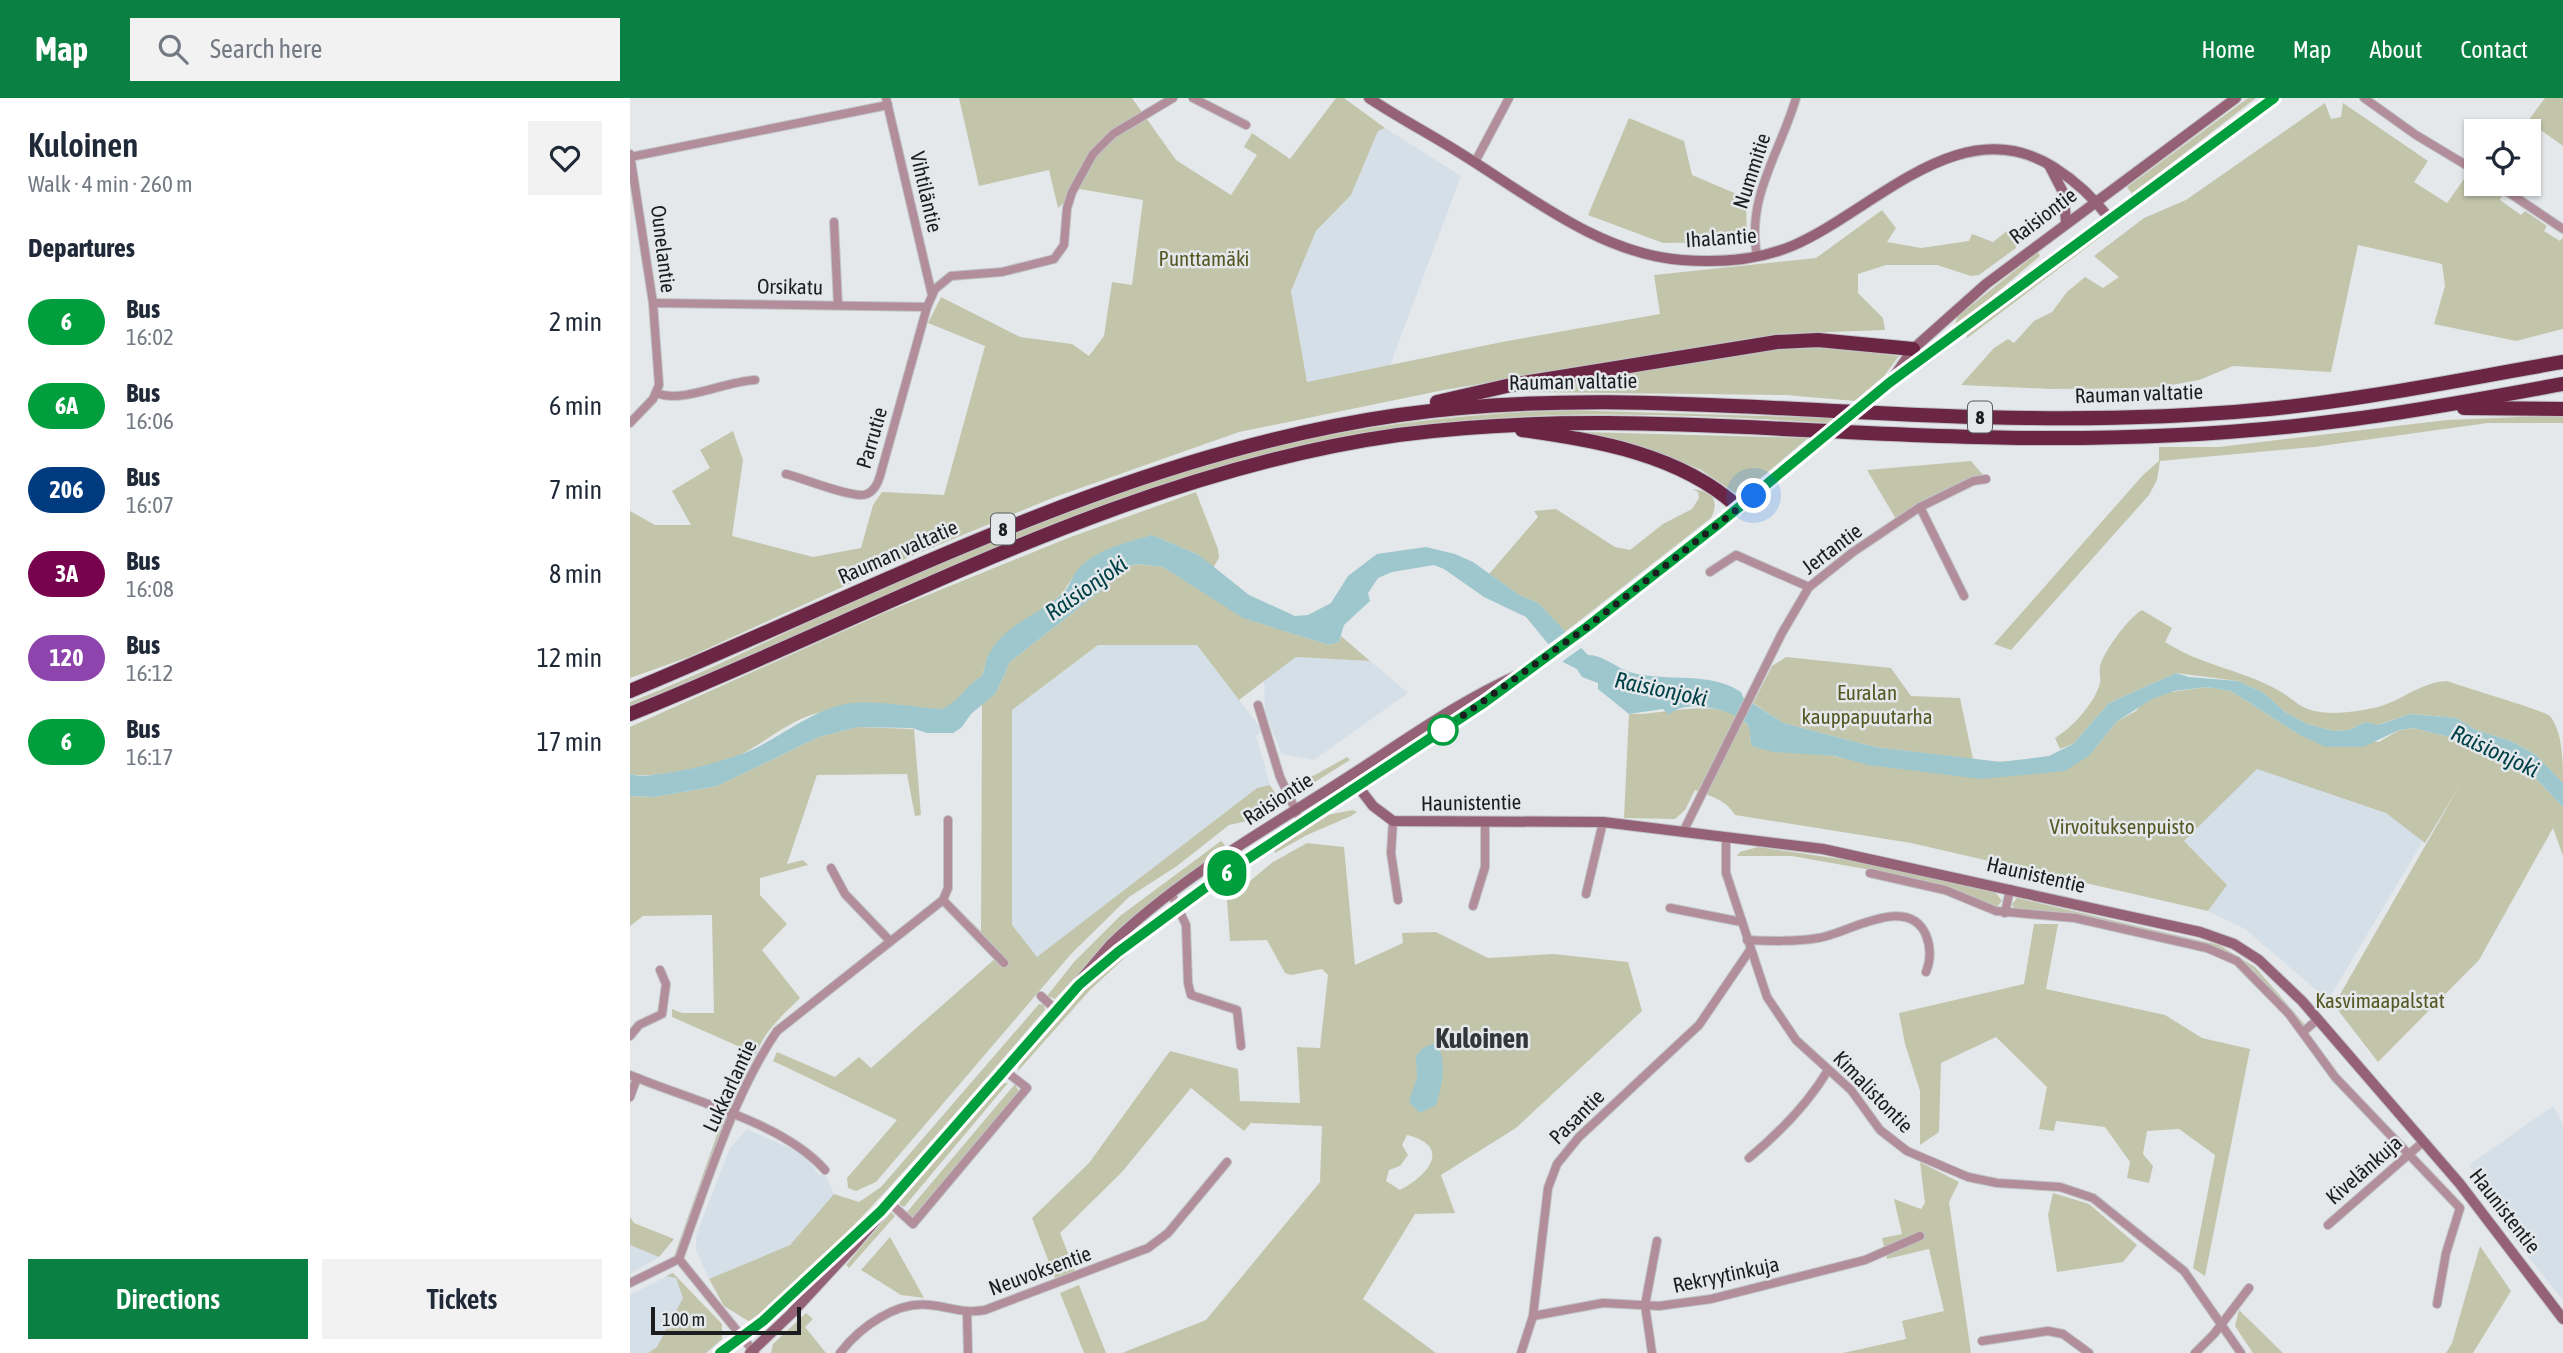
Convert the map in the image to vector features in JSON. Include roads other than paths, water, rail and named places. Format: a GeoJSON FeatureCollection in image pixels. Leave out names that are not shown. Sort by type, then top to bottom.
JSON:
{"type":"FeatureCollection","features":[{"type":"Feature","properties":{"kind":"highway"},"geometry":{"type":"LineString","coordinates":[[1393,415],[1511,385],[1777,341],[1818,340],[1913,349]]}},
{"type":"Feature","properties":{"kind":"highway","name":"Rauman valtatie"},"geometry":{"type":"LineString","coordinates":[[630,691],[998,531],[1108,489],[1248,445],[1393,415],[1467,406],[1583,400],[2025,418],[2168,416],[2261,410],[2563,362]]}},
{"type":"Feature","properties":{"kind":"highway","name":"Rauman valtatie"},"geometry":{"type":"LineString","coordinates":[[630,714],[1015,548],[1180,487],[1251,466],[1351,443],[1493,425],[1548,422],[1730,425],[2024,438],[2167,436],[2350,420],[2563,384]]}},
{"type":"Feature","properties":{"kind":"highway"},"geometry":{"type":"LineString","coordinates":[[2427,407],[2563,409]]}},
{"type":"Feature","properties":{"kind":"highway"},"geometry":{"type":"LineString","coordinates":[[1493,425],[1578,438],[1644,455],[1703,480],[1739,508]]}},
{"type":"Feature","properties":{"kind":"main road","name":"Ihalantie"},"geometry":{"type":"LineString","coordinates":[[1369,98],[1586,229],[1621,246],[1680,260],[1721,261],[1757,256],[1790,247],[1818,234],[1876,197],[1954,155],[2001,148],[2022,152],[2047,163],[2096,201],[2109,218]]}},
{"type":"Feature","properties":{"kind":"main road","name":"Raisiontie"},"geometry":{"type":"LineString","coordinates":[[1889,383],[1913,349],[1986,284],[2236,98]]}},
{"type":"Feature","properties":{"kind":"main road","name":"Raisiontie"},"geometry":{"type":"LineString","coordinates":[[1079,985],[1179,906],[1485,702],[1587,627],[1739,508],[1889,383],[1924,360],[2109,218],[2274,98]]}},
{"type":"Feature","properties":{"kind":"main road"},"geometry":{"type":"LineString","coordinates":[[2047,163],[2064,194],[2066,222]]}},
{"type":"Feature","properties":{"kind":"main road","name":"Raisiontie"},"geometry":{"type":"LineString","coordinates":[[753,1352],[824,1279],[1079,985],[1111,944],[1171,893],[1296,810],[1476,694],[1520,674]]}},
{"type":"Feature","properties":{"kind":"main road","name":"Haunistentie"},"geometry":{"type":"LineString","coordinates":[[1350,776],[1380,813],[1392,821],[1603,822],[1847,853],[2200,932],[2234,944],[2259,960],[2318,1019],[2460,1184],[2563,1319]]}},
{"type":"Feature","properties":{"kind":"main road","name":"Raisiontie"},"geometry":{"type":"LineString","coordinates":[[720,1353],[789,1298],[885,1207]]}},
{"type":"Feature","properties":{"kind":"street"},"geometry":{"type":"LineString","coordinates":[[927,307],[932,295],[951,276],[1002,272],[1054,259],[1065,245],[1067,208],[1072,192],[1093,153],[1113,134],[1173,98]]}},
{"type":"Feature","properties":{"kind":"street"},"geometry":{"type":"LineString","coordinates":[[1193,98],[1247,125]]}},
{"type":"Feature","properties":{"kind":"street"},"geometry":{"type":"LineString","coordinates":[[1475,162],[1509,98]]}},
{"type":"Feature","properties":{"kind":"street","name":"Nummitie"},"geometry":{"type":"LineString","coordinates":[[1757,256],[1752,234],[1756,208],[1797,98]]}},
{"type":"Feature","properties":{"kind":"street"},"geometry":{"type":"LineString","coordinates":[[2364,98],[2416,135],[2464,164]]}},
{"type":"Feature","properties":{"kind":"street"},"geometry":{"type":"LineString","coordinates":[[630,156],[887,102]]}},
{"type":"Feature","properties":{"kind":"street","name":"Vihtiläntie"},"geometry":{"type":"LineString","coordinates":[[887,102],[932,295]]}},
{"type":"Feature","properties":{"kind":"street","name":"Ounelantie"},"geometry":{"type":"LineString","coordinates":[[630,156],[653,303],[657,393]]}},
{"type":"Feature","properties":{"kind":"street"},"geometry":{"type":"LineString","coordinates":[[2514,196],[2563,229]]}},
{"type":"Feature","properties":{"kind":"street"},"geometry":{"type":"LineString","coordinates":[[834,222],[838,305]]}},
{"type":"Feature","properties":{"kind":"street","name":"Orsikatu"},"geometry":{"type":"LineString","coordinates":[[653,303],[838,305],[902,309],[927,307]]}},
{"type":"Feature","properties":{"kind":"street","name":"Parrutie"},"geometry":{"type":"LineString","coordinates":[[786,474],[852,495],[867,495],[872,490],[883,467],[927,307]]}},
{"type":"Feature","properties":{"kind":"street"},"geometry":{"type":"LineString","coordinates":[[630,423],[657,393],[676,397],[726,383],[755,380]]}},
{"type":"Feature","properties":{"kind":"street","name":"Jertantie"},"geometry":{"type":"LineString","coordinates":[[1683,832],[1809,587],[1853,552],[1920,507],[1973,481],[1986,479]]}},
{"type":"Feature","properties":{"kind":"street"},"geometry":{"type":"LineString","coordinates":[[1920,507],[1964,596]]}},
{"type":"Feature","properties":{"kind":"street"},"geometry":{"type":"LineString","coordinates":[[1710,572],[1736,555],[1809,587]]}},
{"type":"Feature","properties":{"kind":"street"},"geometry":{"type":"LineString","coordinates":[[1258,705],[1280,777],[1302,824]]}},
{"type":"Feature","properties":{"kind":"street"},"geometry":{"type":"LineString","coordinates":[[948,820],[948,888],[943,900],[1004,963]]}},
{"type":"Feature","properties":{"kind":"street"},"geometry":{"type":"LineString","coordinates":[[1392,821],[1391,853],[1398,900]]}},
{"type":"Feature","properties":{"kind":"street"},"geometry":{"type":"LineString","coordinates":[[1586,894],[1603,822]]}},
{"type":"Feature","properties":{"kind":"street"},"geometry":{"type":"LineString","coordinates":[[1473,906],[1485,867],[1485,823]]}},
{"type":"Feature","properties":{"kind":"street","name":"Kimalistontie"},"geometry":{"type":"LineString","coordinates":[[1727,838],[1726,873],[1767,997],[1796,1041],[1858,1098],[1880,1130],[1907,1151],[1982,1181],[2060,1187],[2093,1198],[2177,1264],[2195,1285],[2241,1353]]}},
{"type":"Feature","properties":{"kind":"street"},"geometry":{"type":"LineString","coordinates":[[831,868],[845,894],[890,941]]}},
{"type":"Feature","properties":{"kind":"street","name":"Haunistentie"},"geometry":{"type":"LineString","coordinates":[[1870,873],[1945,890],[1986,908],[2005,913],[2075,918],[2217,951],[2237,961],[2303,1032],[2335,1077],[2460,1208],[2445,1253],[2437,1304]]}},
{"type":"Feature","properties":{"kind":"street"},"geometry":{"type":"LineString","coordinates":[[2005,913],[2010,889]]}},
{"type":"Feature","properties":{"kind":"street"},"geometry":{"type":"LineString","coordinates":[[1171,893],[1179,906],[1188,937],[1188,990],[1196,999],[1237,1010],[1241,1046]]}},
{"type":"Feature","properties":{"kind":"street","name":"Lukkarlantie"},"geometry":{"type":"LineString","coordinates":[[679,1259],[734,1116],[777,1031],[943,900]]}},
{"type":"Feature","properties":{"kind":"street"},"geometry":{"type":"LineString","coordinates":[[1670,908],[1742,922]]}},
{"type":"Feature","properties":{"kind":"street"},"geometry":{"type":"LineString","coordinates":[[1747,940],[1820,938],[1894,915],[1916,922],[1924,931],[1929,944],[1930,962],[1926,972]]}},
{"type":"Feature","properties":{"kind":"street","name":"Pasantie"},"geometry":{"type":"LineString","coordinates":[[1521,1353],[1533,1316],[1548,1188],[1557,1164],[1579,1137],[1699,1025],[1750,950]]}},
{"type":"Feature","properties":{"kind":"street"},"geometry":{"type":"LineString","coordinates":[[630,1036],[639,1026],[662,1014],[666,984],[660,970]]}},
{"type":"Feature","properties":{"kind":"street"},"geometry":{"type":"LineString","coordinates":[[1041,996],[1056,1010]]}},
{"type":"Feature","properties":{"kind":"street"},"geometry":{"type":"LineString","coordinates":[[2303,1032],[2318,1019]]}},
{"type":"Feature","properties":{"kind":"street"},"geometry":{"type":"LineString","coordinates":[[885,1207],[913,1224],[1027,1088],[1004,1070]]}},
{"type":"Feature","properties":{"kind":"street"},"geometry":{"type":"LineString","coordinates":[[1749,1158],[1777,1134],[1816,1089],[1828,1070]]}},
{"type":"Feature","properties":{"kind":"street"},"geometry":{"type":"LineString","coordinates":[[630,1097],[634,1077],[796,1143],[825,1170]]}},
{"type":"Feature","properties":{"kind":"street","name":"Kivelänkuja"},"geometry":{"type":"LineString","coordinates":[[2328,1225],[2423,1142]]}},
{"type":"Feature","properties":{"kind":"street","name":"Neuvoksentie"},"geometry":{"type":"LineString","coordinates":[[840,1353],[857,1336],[896,1309],[929,1305],[967,1313],[997,1305],[1148,1248],[1168,1233],[1227,1162]]}},
{"type":"Feature","properties":{"kind":"street","name":"Rekryytinkuja"},"geometry":{"type":"LineString","coordinates":[[1533,1316],[1603,1303],[1676,1305],[1783,1282],[1865,1260],[1920,1236]]}},
{"type":"Feature","properties":{"kind":"street"},"geometry":{"type":"LineString","coordinates":[[1652,1353],[1645,1305],[1657,1241]]}},
{"type":"Feature","properties":{"kind":"street"},"geometry":{"type":"LineString","coordinates":[[630,1283],[679,1259],[753,1352]]}},
{"type":"Feature","properties":{"kind":"street"},"geometry":{"type":"LineString","coordinates":[[2195,1353],[2249,1288]]}},
{"type":"Feature","properties":{"kind":"street"},"geometry":{"type":"LineString","coordinates":[[967,1313],[968,1353]]}},
{"type":"Feature","properties":{"kind":"street"},"geometry":{"type":"LineString","coordinates":[[1982,1341],[2048,1331],[2063,1334],[2083,1351]]}},
{"type":"Feature","properties":{"kind":"water","name":"Raisionjoki"},"geometry":{"type":"Polygon","coordinates":[[[1152,535],[1199,555],[1249,595],[1295,616],[1308,615],[1331,603],[1348,576],[1377,554],[1426,547],[1455,554],[1473,562],[1519,595],[1538,603],[1588,655],[1600,657],[1633,673],[1646,676],[1716,681],[1741,692],[1743,697],[1783,723],[1875,747],[2001,762],[2049,756],[2073,744],[2109,703],[2176,673],[2189,677],[2238,681],[2264,693],[2285,712],[2307,724],[2334,731],[2349,730],[2366,722],[2378,725],[2410,714],[2456,718],[2476,730],[2511,741],[2536,755],[2563,783],[2563,807],[2523,765],[2499,750],[2414,728],[2399,730],[2363,747],[2326,747],[2298,734],[2231,691],[2206,687],[2174,691],[2152,699],[2116,722],[2090,755],[2065,771],[1981,779],[1868,765],[1835,756],[1773,752],[1752,746],[1747,724],[1720,710],[1696,706],[1676,710],[1669,715],[1663,709],[1629,714],[1598,689],[1598,683],[1582,677],[1577,669],[1563,662],[1526,617],[1484,597],[1434,565],[1392,572],[1378,578],[1368,593],[1370,601],[1344,625],[1339,642],[1329,645],[1243,618],[1163,567],[1137,564],[1123,568],[1103,589],[1010,662],[996,693],[953,733],[927,733],[912,728],[858,727],[819,737],[717,786],[655,797],[630,796],[630,774],[644,776],[667,773],[730,758],[753,749],[830,708],[855,703],[941,709],[947,706],[982,676],[988,656],[1003,636],[1062,594],[1083,564],[1101,552],[1152,535]]]}},
{"type":"Feature","properties":{"kind":"water"},"geometry":{"type":"Polygon","coordinates":[[[1437,1042],[1443,1065],[1441,1089],[1436,1105],[1420,1113],[1409,1102],[1417,1077],[1416,1056],[1423,1048],[1437,1042]]]}},
{"type":"Feature","properties":{"kind":"district","name":"Kuloinen"},"geometry":{"type":"Point","coordinates":[1482,1038]}},
{"type":"Feature","properties":{"kind":"park label","name":"Punttamäki"},"geometry":{"type":"Point","coordinates":[1204,259]}},
{"type":"Feature","properties":{"kind":"park label","name":"Euralan kauppapuutarha"},"geometry":{"type":"Point","coordinates":[1867,705]}},
{"type":"Feature","properties":{"kind":"park label","name":"Virvoituksenpuisto"},"geometry":{"type":"Point","coordinates":[2122,827]}},
{"type":"Feature","properties":{"kind":"park label","name":"Kasvimaapalstat"},"geometry":{"type":"Point","coordinates":[2380,1001]}}]}
